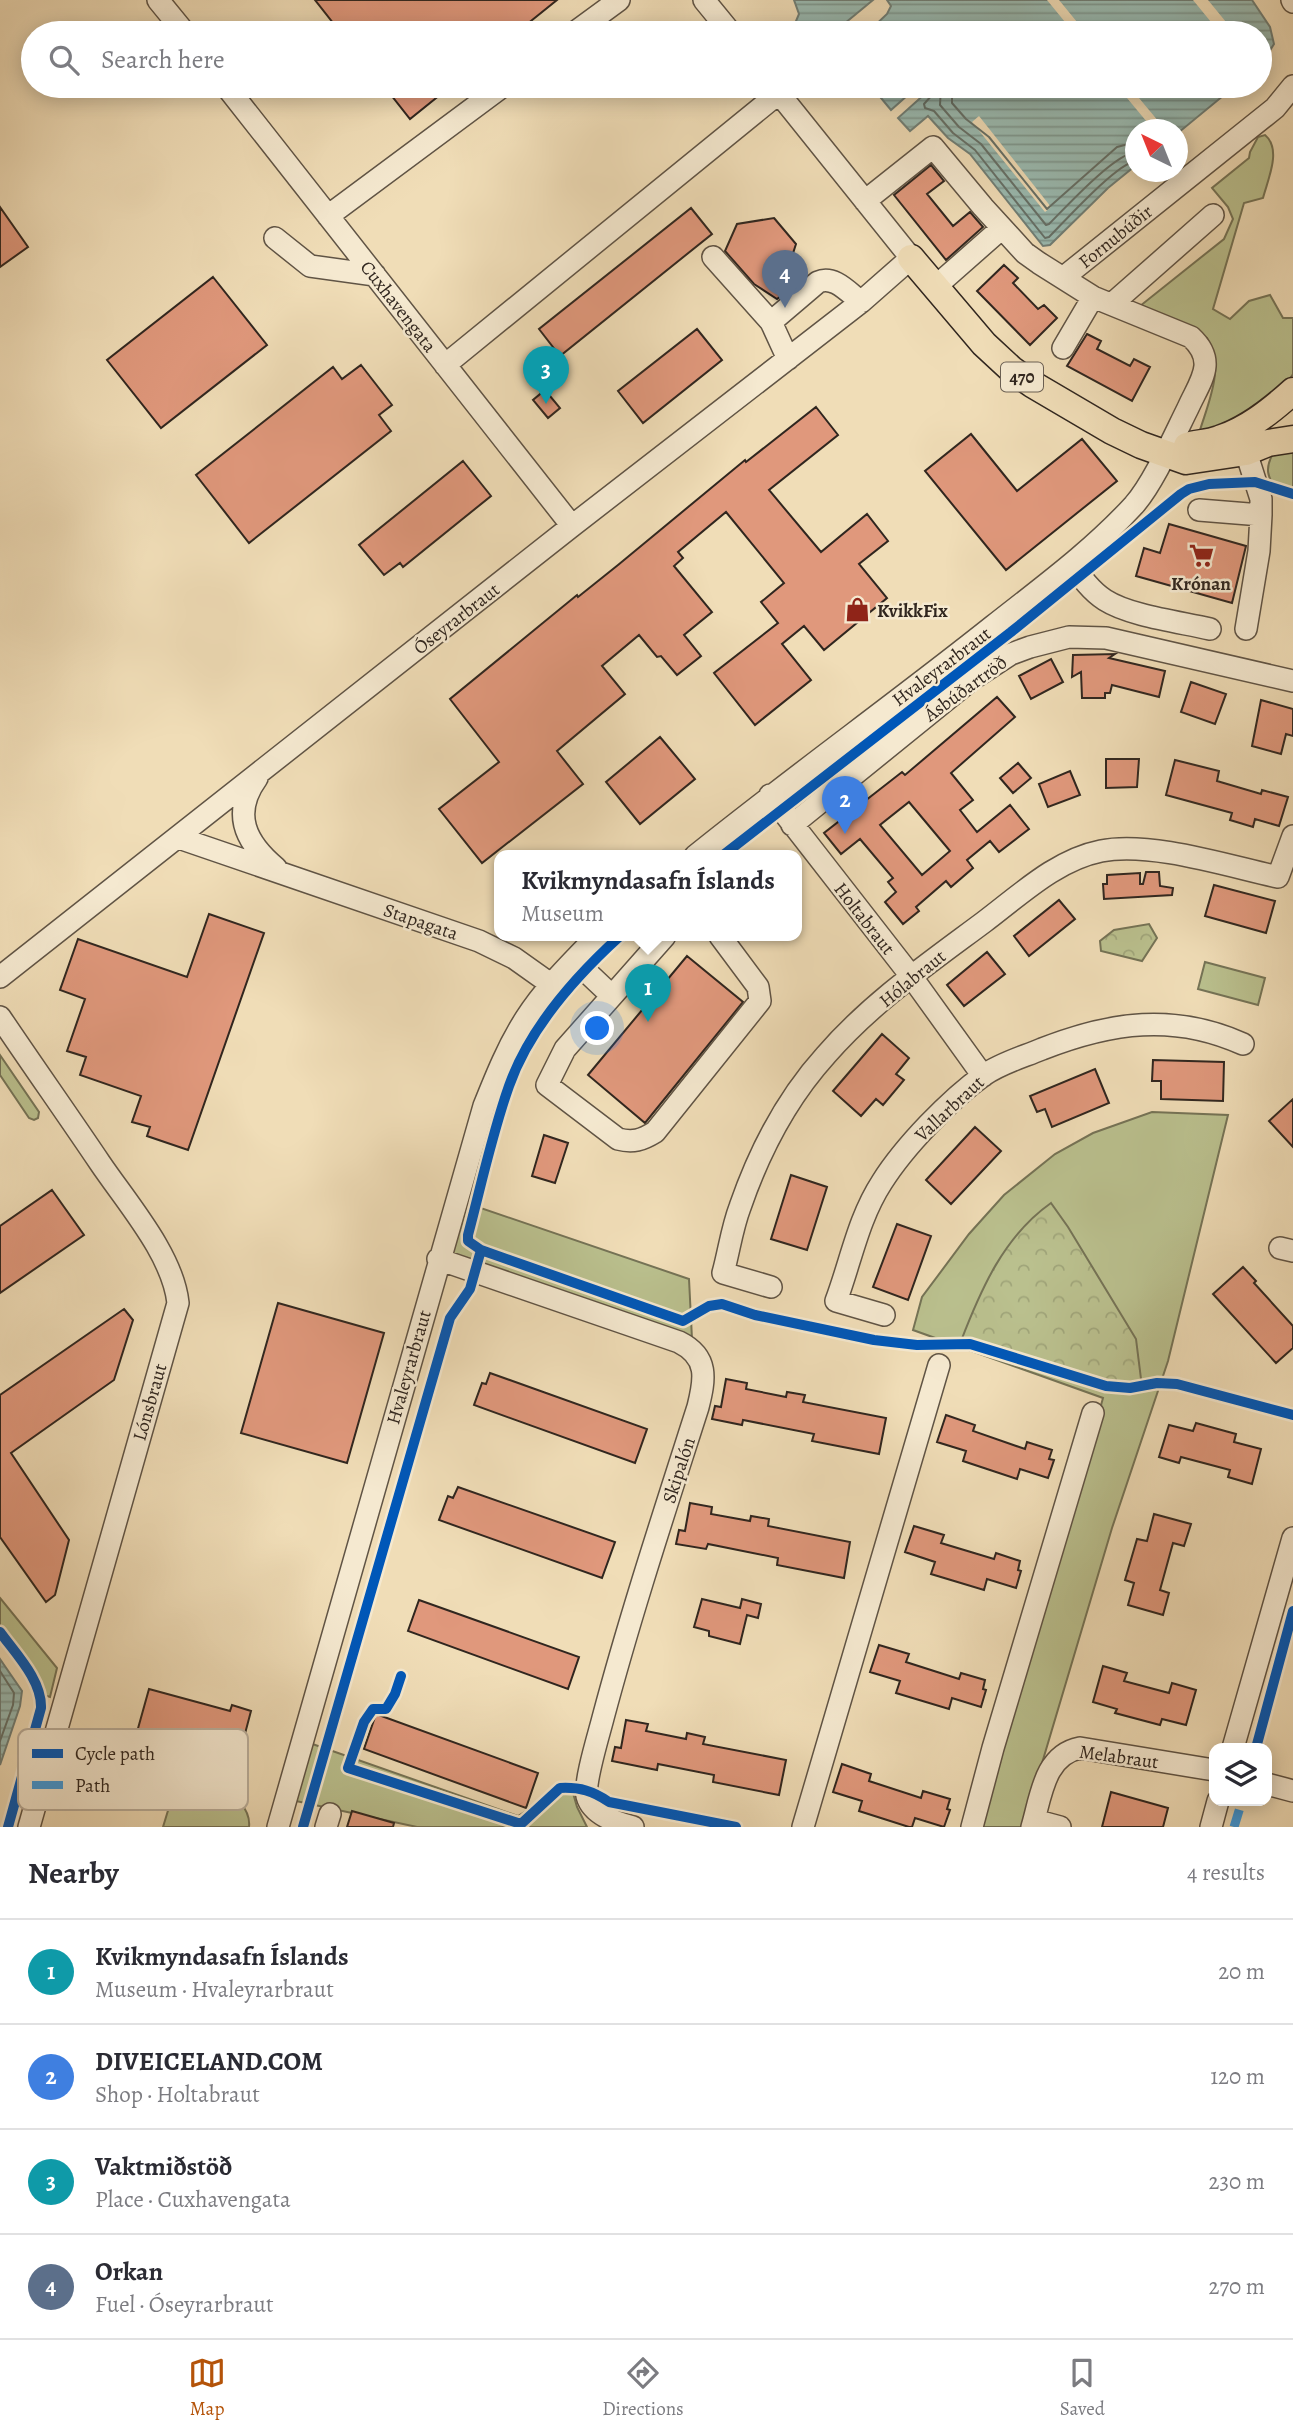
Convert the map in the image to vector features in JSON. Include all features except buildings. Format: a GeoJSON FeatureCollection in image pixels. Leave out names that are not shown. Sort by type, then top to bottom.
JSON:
{"type":"FeatureCollection","features":[{"type":"Feature","properties":{"kind":"main road","name":"470"},"geometry":{"type":"LineString","coordinates":[[911,258],[984,344],[1011,369],[1112,431],[1186,461],[1246,453],[1268,443],[1293,439]]}},
{"type":"Feature","properties":{"kind":"main road"},"geometry":{"type":"LineString","coordinates":[[1165,454],[1189,445],[1217,440],[1243,429],[1276,407],[1293,391]]}},
{"type":"Feature","properties":{"kind":"street"},"geometry":{"type":"LineString","coordinates":[[158,0],[176,21]]}},
{"type":"Feature","properties":{"kind":"street"},"geometry":{"type":"LineString","coordinates":[[590,21],[619,0]]}},
{"type":"Feature","properties":{"kind":"street"},"geometry":{"type":"LineString","coordinates":[[704,0],[721,21]]}},
{"type":"Feature","properties":{"kind":"street","name":"Fornubúðir"},"geometry":{"type":"LineString","coordinates":[[1063,277],[1275,108],[1293,86]]}},
{"type":"Feature","properties":{"kind":"street","name":"Cuxhavengata"},"geometry":{"type":"LineString","coordinates":[[235,98],[572,526]]}},
{"type":"Feature","properties":{"kind":"street"},"geometry":{"type":"LineString","coordinates":[[328,216],[487,98]]}},
{"type":"Feature","properties":{"kind":"street"},"geometry":{"type":"LineString","coordinates":[[445,365],[766,98]]}},
{"type":"Feature","properties":{"kind":"street"},"geometry":{"type":"LineString","coordinates":[[782,98],[911,258]]}},
{"type":"Feature","properties":{"kind":"street","name":"Fornubúðir"},"geometry":{"type":"LineString","coordinates":[[865,201],[933,147],[1025,253],[1102,300],[1191,337],[1200,345],[1205,355],[1204,375],[1165,454]]}},
{"type":"Feature","properties":{"kind":"street","name":"Fornubúðir"},"geometry":{"type":"LineString","coordinates":[[1062,348],[1102,300],[1213,215]]}},
{"type":"Feature","properties":{"kind":"street"},"geometry":{"type":"LineString","coordinates":[[935,287],[1002,228]]}},
{"type":"Feature","properties":{"kind":"street"},"geometry":{"type":"LineString","coordinates":[[275,237],[310,265],[374,275]]}},
{"type":"Feature","properties":{"kind":"street"},"geometry":{"type":"LineString","coordinates":[[713,257],[773,328],[788,359]]}},
{"type":"Feature","properties":{"kind":"street","name":"Óseyrarbraut"},"geometry":{"type":"LineString","coordinates":[[0,977],[861,302],[911,258]]}},
{"type":"Feature","properties":{"kind":"street"},"geometry":{"type":"LineString","coordinates":[[773,328],[818,282],[826,278],[861,302]]}},
{"type":"Feature","properties":{"kind":"street"},"geometry":{"type":"LineString","coordinates":[[1246,453],[1261,499],[1259,551],[1246,629]]}},
{"type":"Feature","properties":{"kind":"street","name":"Hvaleyrarbraut"},"geometry":{"type":"LineString","coordinates":[[702,850],[770,795],[943,666],[1072,564],[1135,503],[1165,454]]}},
{"type":"Feature","properties":{"kind":"street"},"geometry":{"type":"LineString","coordinates":[[1199,510],[1261,515]]}},
{"type":"Feature","properties":{"kind":"street"},"geometry":{"type":"LineString","coordinates":[[1072,564],[1087,584],[1104,599],[1123,609],[1210,629]]}},
{"type":"Feature","properties":{"kind":"street","name":"Ásbúðartröð"},"geometry":{"type":"LineString","coordinates":[[792,825],[971,680],[1011,654],[1030,647],[1069,638],[1106,638],[1293,681]]}},
{"type":"Feature","properties":{"kind":"street","name":"Stapagata"},"geometry":{"type":"LineString","coordinates":[[263,771],[249,793],[244,822],[254,847],[283,874]]}},
{"type":"Feature","properties":{"kind":"street","name":"Holtabraut"},"geometry":{"type":"LineString","coordinates":[[770,795],[911,976],[983,1076]]}},
{"type":"Feature","properties":{"kind":"street","name":"Hólabraut"},"geometry":{"type":"LineString","coordinates":[[771,1287],[723,1273],[739,1209],[757,1165],[787,1107],[815,1067],[848,1031],[911,976],[1068,861],[1119,848],[1151,850],[1278,877],[1293,836]]}},
{"type":"Feature","properties":{"kind":"street","name":"Stapagata"},"geometry":{"type":"LineString","coordinates":[[179,838],[480,942],[514,958],[552,985]]}},
{"type":"Feature","properties":{"kind":"street","name":"Hvaleyrarbraut"},"geometry":{"type":"LineString","coordinates":[[278,1827],[438,1259],[484,1106],[516,1035],[552,985],[592,941]]}},
{"type":"Feature","properties":{"kind":"street"},"geometry":{"type":"LineString","coordinates":[[660,941],[565,1049],[547,1085],[618,1139],[628,1142],[643,1139],[655,1132],[760,1001],[758,987],[724,941]]}},
{"type":"Feature","properties":{"kind":"street"},"geometry":{"type":"LineString","coordinates":[[574,960],[611,995]]}},
{"type":"Feature","properties":{"kind":"street","name":"Lónsbraut"},"geometry":{"type":"LineString","coordinates":[[0,1017],[145,1229],[172,1276],[178,1303],[57,1729]]}},
{"type":"Feature","properties":{"kind":"street","name":"Vallarbraut"},"geometry":{"type":"LineString","coordinates":[[884,1315],[836,1301],[862,1221],[883,1180],[910,1144],[983,1076],[1054,1044],[1131,1026],[1196,1026],[1243,1044]]}},
{"type":"Feature","properties":{"kind":"street","name":"Skipalón"},"geometry":{"type":"LineString","coordinates":[[438,1259],[679,1342],[692,1348],[701,1364],[705,1380],[698,1407],[629,1626],[586,1790],[588,1799],[606,1817],[618,1824],[633,1827]]}},
{"type":"Feature","properties":{"kind":"street"},"geometry":{"type":"LineString","coordinates":[[803,1827],[939,1365]]}},
{"type":"Feature","properties":{"kind":"street"},"geometry":{"type":"LineString","coordinates":[[972,1827],[1093,1413]]}},
{"type":"Feature","properties":{"kind":"street"},"geometry":{"type":"LineString","coordinates":[[1234,1743],[1293,1538]]}},
{"type":"Feature","properties":{"kind":"street","name":"Melabraut"},"geometry":{"type":"LineString","coordinates":[[1033,1823],[1048,1771],[1068,1750],[1080,1748],[1209,1769]]}},
{"type":"Feature","properties":{"kind":"street"},"geometry":{"type":"LineString","coordinates":[[1272,1785],[1293,1791]]}},
{"type":"Feature","properties":{"kind":"street"},"geometry":{"type":"LineString","coordinates":[[1211,1827],[1217,1806]]}},
{"type":"Feature","properties":{"kind":"street","name":"Lónsbraut"},"geometry":{"type":"LineString","coordinates":[[29,1827],[34,1810]]}},
{"type":"Feature","properties":{"kind":"street"},"geometry":{"type":"LineString","coordinates":[[1033,1823],[1060,1827]]}},
{"type":"Feature","properties":{"kind":"green space"},"geometry":{"type":"Polygon","coordinates":[[[1265,135],[1273,148],[1268,182],[1263,198],[1244,203],[1213,309],[1230,319],[1249,301],[1270,295],[1283,318],[1293,318],[1293,374],[1271,401],[1213,432],[1200,430],[1211,396],[1215,372],[1215,360],[1207,338],[1198,337],[1140,306],[1224,239],[1233,219],[1228,207],[1212,188],[1249,158],[1258,137],[1265,135]]]}},
{"type":"Feature","properties":{"kind":"green space"},"geometry":{"type":"Polygon","coordinates":[[[1276,449],[1293,450],[1293,498],[1279,494],[1269,477],[1269,462],[1276,449]]]}},
{"type":"Feature","properties":{"kind":"green space"},"geometry":{"type":"Polygon","coordinates":[[[1149,924],[1157,938],[1142,961],[1101,951],[1100,941],[1114,930],[1149,924]]]}},
{"type":"Feature","properties":{"kind":"green space"},"geometry":{"type":"Polygon","coordinates":[[[1205,962],[1265,978],[1258,1005],[1198,989],[1205,962]]]}},
{"type":"Feature","properties":{"kind":"green space"},"geometry":{"type":"Polygon","coordinates":[[[0,1055],[39,1112],[38,1118],[29,1118],[0,1075],[0,1055]]]}},
{"type":"Feature","properties":{"kind":"green space"},"geometry":{"type":"Polygon","coordinates":[[[1152,1112],[1228,1115],[1168,1361],[1112,1528],[1023,1827],[978,1827],[1071,1516],[1103,1398],[913,1330],[922,1297],[969,1234],[1004,1195],[1055,1154],[1093,1133],[1152,1112]]]}},
{"type":"Feature","properties":{"kind":"green space"},"geometry":{"type":"Polygon","coordinates":[[[466,1203],[689,1279],[692,1339],[448,1271],[466,1203]]]}},
{"type":"Feature","properties":{"kind":"green space"},"geometry":{"type":"Polygon","coordinates":[[[1051,1203],[1136,1339],[1141,1379],[1134,1386],[1111,1385],[961,1341],[986,1283],[1007,1247],[1034,1216],[1051,1203]]]}},
{"type":"Feature","properties":{"kind":"green space"},"geometry":{"type":"Polygon","coordinates":[[[0,1598],[57,1668],[50,1697],[44,1695],[33,1673],[0,1625],[0,1598]]]}},
{"type":"Feature","properties":{"kind":"green space"},"geometry":{"type":"Polygon","coordinates":[[[301,1740],[518,1816],[536,1805],[551,1789],[573,1793],[587,1827],[417,1827],[282,1798],[301,1740]]]}},
{"type":"Feature","properties":{"kind":"green space"},"geometry":{"type":"Polygon","coordinates":[[[168,1810],[245,1810],[249,1821],[249,1827],[163,1827],[168,1810]]]}},
{"type":"Feature","properties":{"kind":"water"},"geometry":{"type":"Polygon","coordinates":[[[794,0],[873,0],[848,21],[796,21],[799,14],[794,0]]]}},
{"type":"Feature","properties":{"kind":"water"},"geometry":{"type":"Polygon","coordinates":[[[887,0],[1252,0],[1266,21],[880,21],[891,6],[887,0]]]}},
{"type":"Feature","properties":{"kind":"water"},"geometry":{"type":"Polygon","coordinates":[[[881,98],[904,98],[891,110],[881,98]]]}},
{"type":"Feature","properties":{"kind":"water"},"geometry":{"type":"Polygon","coordinates":[[[920,98],[1220,98],[1188,125],[1188,119],[1125,119],[1125,174],[1050,245],[1043,246],[970,154],[948,138],[928,116],[910,131],[898,118],[920,98]]]}},
{"type":"Feature","properties":{"kind":"water"},"geometry":{"type":"Polygon","coordinates":[[[0,1659],[22,1691],[20,1706],[0,1765],[0,1659]]]}},
{"type":"Feature","properties":{"kind":"pier"},"geometry":{"type":"Polygon","coordinates":[[[1047,0],[1059,0],[1076,21],[1064,21],[1047,0]]]}},
{"type":"Feature","properties":{"kind":"pier"},"geometry":{"type":"Polygon","coordinates":[[[1193,0],[1208,0],[1225,21],[1210,21],[1193,0]]]}},
{"type":"Feature","properties":{"kind":"pier"},"geometry":{"type":"Polygon","coordinates":[[[1127,98],[1139,98],[1156,119],[1144,119],[1127,98]]]}},
{"type":"Feature","properties":{"kind":"pier"},"geometry":{"type":"Polygon","coordinates":[[[979,116],[1051,207],[1045,212],[972,122],[979,116]]]}},
{"type":"Feature","properties":{"kind":"marked path"},"geometry":{"type":"LineString","coordinates":[[1234,1827],[1240,1806]]}},
{"type":"Feature","properties":{"kind":"cycle path"},"geometry":{"type":"LineString","coordinates":[[730,850],[1011,632],[1181,494],[1209,484],[1255,482],[1293,494]]}},
{"type":"Feature","properties":{"kind":"cycle path"},"geometry":{"type":"LineString","coordinates":[[303,1827],[450,1318],[470,1289],[481,1250],[468,1241],[468,1235],[509,1086],[541,1024],[587,968],[615,941]]}},
{"type":"Feature","properties":{"kind":"cycle path"},"geometry":{"type":"LineString","coordinates":[[481,1250],[683,1321],[709,1306],[722,1304],[755,1315],[874,1340],[917,1345],[970,1344],[1106,1386],[1130,1388],[1157,1383],[1177,1384],[1293,1415]]}},
{"type":"Feature","properties":{"kind":"cycle path"},"geometry":{"type":"LineString","coordinates":[[1257,1743],[1293,1611]]}},
{"type":"Feature","properties":{"kind":"cycle path"},"geometry":{"type":"LineString","coordinates":[[0,1632],[37,1687],[41,1708],[35,1729]]}},
{"type":"Feature","properties":{"kind":"cycle path"},"geometry":{"type":"LineString","coordinates":[[401,1676],[386,1709],[373,1709],[364,1722],[348,1768],[521,1824],[560,1788],[567,1788],[586,1790],[609,1802],[736,1827]]}},
{"type":"Feature","properties":{"kind":"cycle path"},"geometry":{"type":"LineString","coordinates":[[8,1827],[18,1791]]}},
{"type":"Feature","properties":{"kind":"place","name":"Orkan"},"geometry":{"type":"Point","coordinates":[785,308]}},
{"type":"Feature","properties":{"kind":"place","name":"Vaktmiðstöð"},"geometry":{"type":"Point","coordinates":[546,404]}},
{"type":"Feature","properties":{"kind":"place","name":"Krónan"},"geometry":{"type":"Point","coordinates":[1201,555]}},
{"type":"Feature","properties":{"kind":"place","name":"KvikkFix"},"geometry":{"type":"Point","coordinates":[857,610]}},
{"type":"Feature","properties":{"kind":"place","name":"DIVEICELAND.COM"},"geometry":{"type":"Point","coordinates":[845,834]}},
{"type":"Feature","properties":{"kind":"place","name":"Kvikmyndasafn Íslands"},"geometry":{"type":"Point","coordinates":[648,1022]}}]}
